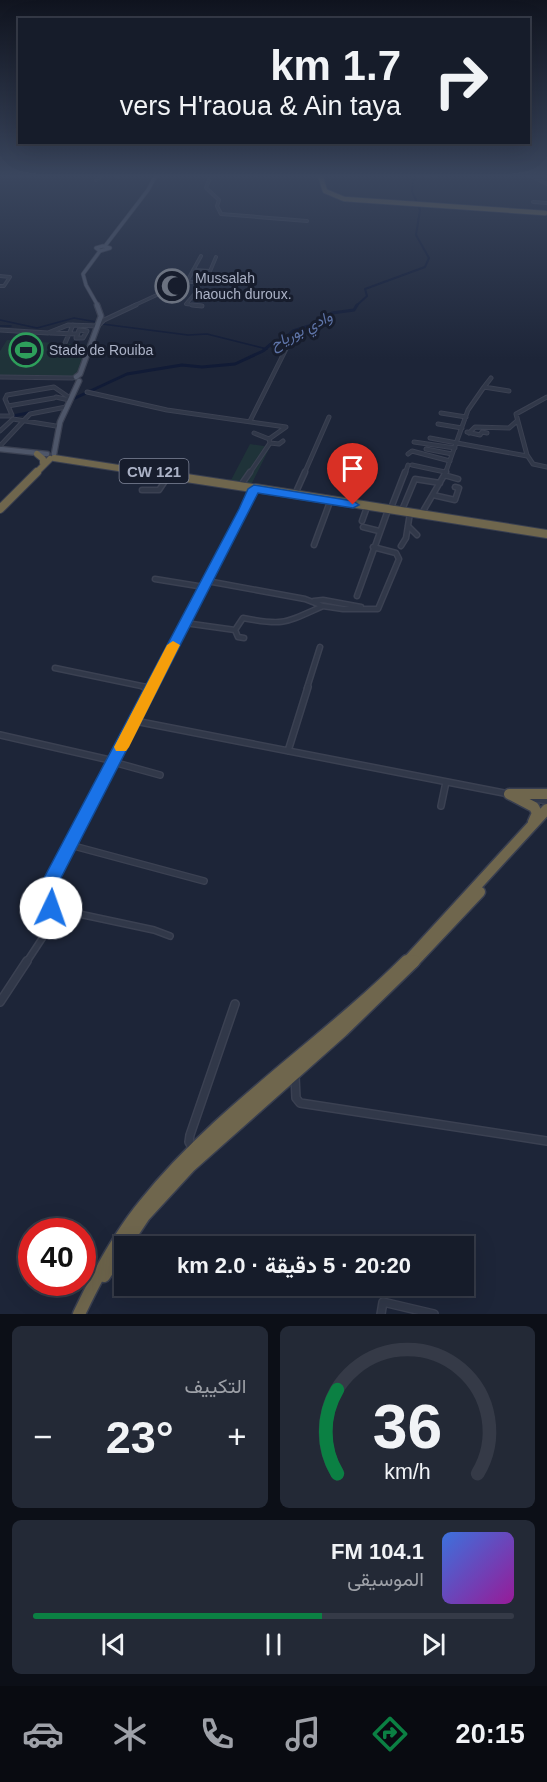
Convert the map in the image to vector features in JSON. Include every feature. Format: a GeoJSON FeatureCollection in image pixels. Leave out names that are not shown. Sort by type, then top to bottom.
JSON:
{"type":"FeatureCollection","features":[{"type":"Feature","properties":{"kind":"highway"},"geometry":{"type":"LineString","coordinates":[[34,454],[43,459],[52,456],[368,507],[547,533]]}},
{"type":"Feature","properties":{"kind":"highway"},"geometry":{"type":"LineString","coordinates":[[0,507],[52,456]]}},
{"type":"Feature","properties":{"kind":"highway","name":"CW 121"},"geometry":{"type":"LineString","coordinates":[[52,456],[296,492],[547,533]]}},
{"type":"Feature","properties":{"kind":"highway"},"geometry":{"type":"LineString","coordinates":[[509,794],[547,794]]}},
{"type":"Feature","properties":{"kind":"highway"},"geometry":{"type":"LineString","coordinates":[[509,794],[536,810],[535,818],[527,832]]}},
{"type":"Feature","properties":{"kind":"highway"},"geometry":{"type":"LineString","coordinates":[[79,1314],[108,1257],[131,1222],[164,1182],[194,1151],[401,968],[547,809]]}},
{"type":"Feature","properties":{"kind":"highway"},"geometry":{"type":"LineString","coordinates":[[86,1314],[112,1262],[160,1194],[200,1155],[294,1074],[431,946],[546,819]]}},
{"type":"Feature","properties":{"kind":"main road"},"geometry":{"type":"LineString","coordinates":[[52,456],[59,438],[60,422],[100,322],[100,309],[83,276],[86,268],[100,251],[110,249],[105,246],[112,236]]}},
{"type":"Feature","properties":{"kind":"main road"},"geometry":{"type":"LineString","coordinates":[[52,456],[56,424],[68,404]]}},
{"type":"Feature","properties":{"kind":"main road"},"geometry":{"type":"LineString","coordinates":[[0,448],[34,454],[44,452],[52,456]]}},
{"type":"Feature","properties":{"kind":"street"},"geometry":{"type":"LineString","coordinates":[[48,333],[73,325],[100,322],[187,282],[201,256]]}},
{"type":"Feature","properties":{"kind":"street"},"geometry":{"type":"LineString","coordinates":[[179,281],[204,283],[216,257]]}},
{"type":"Feature","properties":{"kind":"street"},"geometry":{"type":"LineString","coordinates":[[193,270],[210,271]]}},
{"type":"Feature","properties":{"kind":"street"},"geometry":{"type":"LineString","coordinates":[[0,276],[10,277],[3,284]]}},
{"type":"Feature","properties":{"kind":"street"},"geometry":{"type":"LineString","coordinates":[[199,284],[197,291],[186,304],[202,306]]}},
{"type":"Feature","properties":{"kind":"street"},"geometry":{"type":"LineString","coordinates":[[65,343],[73,325]]}},
{"type":"Feature","properties":{"kind":"street"},"geometry":{"type":"LineString","coordinates":[[0,330],[77,334]]}},
{"type":"Feature","properties":{"kind":"street"},"geometry":{"type":"LineString","coordinates":[[77,334],[78,330],[95,335]]}},
{"type":"Feature","properties":{"kind":"street"},"geometry":{"type":"LineString","coordinates":[[77,334],[81,339],[85,332]]}},
{"type":"Feature","properties":{"kind":"street"},"geometry":{"type":"LineString","coordinates":[[250,422],[286,349]]}},
{"type":"Feature","properties":{"kind":"street"},"geometry":{"type":"LineString","coordinates":[[0,377],[76,379]]}},
{"type":"Feature","properties":{"kind":"street"},"geometry":{"type":"LineString","coordinates":[[422,513],[445,474],[470,406],[491,378]]}},
{"type":"Feature","properties":{"kind":"street"},"geometry":{"type":"LineString","coordinates":[[63,391],[55,397],[9,405],[7,396],[54,387],[63,391],[68,404]]}},
{"type":"Feature","properties":{"kind":"street"},"geometry":{"type":"LineString","coordinates":[[484,387],[508,392]]}},
{"type":"Feature","properties":{"kind":"street"},"geometry":{"type":"LineString","coordinates":[[87,392],[167,411],[286,427],[269,441],[241,485]]}},
{"type":"Feature","properties":{"kind":"street"},"geometry":{"type":"LineString","coordinates":[[55,397],[68,404]]}},
{"type":"Feature","properties":{"kind":"street"},"geometry":{"type":"LineString","coordinates":[[547,397],[517,413],[517,421],[528,457],[533,464],[547,467]]}},
{"type":"Feature","properties":{"kind":"street"},"geometry":{"type":"LineString","coordinates":[[0,448],[30,414],[68,404]]}},
{"type":"Feature","properties":{"kind":"street"},"geometry":{"type":"LineString","coordinates":[[441,413],[465,417]]}},
{"type":"Feature","properties":{"kind":"street"},"geometry":{"type":"LineString","coordinates":[[0,417],[56,424]]}},
{"type":"Feature","properties":{"kind":"street"},"geometry":{"type":"LineString","coordinates":[[296,492],[329,417]]}},
{"type":"Feature","properties":{"kind":"street"},"geometry":{"type":"LineString","coordinates":[[0,430],[10,418]]}},
{"type":"Feature","properties":{"kind":"street"},"geometry":{"type":"LineString","coordinates":[[469,433],[475,427],[509,428],[517,421]]}},
{"type":"Feature","properties":{"kind":"street"},"geometry":{"type":"LineString","coordinates":[[438,424],[478,436],[482,432],[487,433]]}},
{"type":"Feature","properties":{"kind":"street"},"geometry":{"type":"LineString","coordinates":[[254,433],[279,444],[283,441]]}},
{"type":"Feature","properties":{"kind":"street"},"geometry":{"type":"LineString","coordinates":[[430,438],[528,457]]}},
{"type":"Feature","properties":{"kind":"street"},"geometry":{"type":"LineString","coordinates":[[414,442],[455,448]]}},
{"type":"Feature","properties":{"kind":"street"},"geometry":{"type":"LineString","coordinates":[[426,448],[452,454]]}},
{"type":"Feature","properties":{"kind":"street"},"geometry":{"type":"LineString","coordinates":[[408,454],[411,451],[450,461]]}},
{"type":"Feature","properties":{"kind":"street"},"geometry":{"type":"LineString","coordinates":[[357,596],[381,526],[410,465],[458,479]]}},
{"type":"Feature","properties":{"kind":"street"},"geometry":{"type":"LineString","coordinates":[[142,490],[159,490],[169,475]]}},
{"type":"Feature","properties":{"kind":"street"},"geometry":{"type":"LineString","coordinates":[[402,510],[415,479],[440,483]]}},
{"type":"Feature","properties":{"kind":"street"},"geometry":{"type":"LineString","coordinates":[[0,1002],[50,928],[51,881],[254,487]]}},
{"type":"Feature","properties":{"kind":"street"},"geometry":{"type":"LineString","coordinates":[[433,495],[454,500],[459,488],[455,487]]}},
{"type":"Feature","properties":{"kind":"street"},"geometry":{"type":"LineString","coordinates":[[314,545],[331,500]]}},
{"type":"Feature","properties":{"kind":"street"},"geometry":{"type":"LineString","coordinates":[[362,521],[368,507]]}},
{"type":"Feature","properties":{"kind":"street"},"geometry":{"type":"LineString","coordinates":[[400,546],[406,537],[410,513]]}},
{"type":"Feature","properties":{"kind":"street"},"geometry":{"type":"LineString","coordinates":[[381,526],[388,528]]}},
{"type":"Feature","properties":{"kind":"street"},"geometry":{"type":"LineString","coordinates":[[408,526],[417,535]]}},
{"type":"Feature","properties":{"kind":"street"},"geometry":{"type":"LineString","coordinates":[[363,527],[379,531]]}},
{"type":"Feature","properties":{"kind":"street"},"geometry":{"type":"LineString","coordinates":[[314,601],[323,606],[343,609],[378,609],[398,563],[396,553],[373,547]]}},
{"type":"Feature","properties":{"kind":"street"},"geometry":{"type":"LineString","coordinates":[[155,579],[206,584],[314,601],[331,601],[363,608]]}},
{"type":"Feature","properties":{"kind":"street"},"geometry":{"type":"LineString","coordinates":[[235,630],[243,618],[274,624],[285,623],[323,606]]}},
{"type":"Feature","properties":{"kind":"street"},"geometry":{"type":"LineString","coordinates":[[185,623],[235,630]]}},
{"type":"Feature","properties":{"kind":"street"},"geometry":{"type":"LineString","coordinates":[[235,630],[238,637],[244,638]]}},
{"type":"Feature","properties":{"kind":"street"},"geometry":{"type":"LineString","coordinates":[[288,751],[320,647]]}},
{"type":"Feature","properties":{"kind":"street"},"geometry":{"type":"LineString","coordinates":[[55,668],[151,688]]}},
{"type":"Feature","properties":{"kind":"street"},"geometry":{"type":"LineString","coordinates":[[135,721],[547,801]]}},
{"type":"Feature","properties":{"kind":"street"},"geometry":{"type":"LineString","coordinates":[[0,735],[160,775]]}},
{"type":"Feature","properties":{"kind":"street"},"geometry":{"type":"LineString","coordinates":[[441,806],[446,782]]}},
{"type":"Feature","properties":{"kind":"street"},"geometry":{"type":"LineString","coordinates":[[70,845],[204,881]]}},
{"type":"Feature","properties":{"kind":"street"},"geometry":{"type":"LineString","coordinates":[[51,908],[154,930],[170,936]]}},
{"type":"Feature","properties":{"kind":"street"},"geometry":{"type":"LineString","coordinates":[[194,1151],[189,1142],[190,1135],[235,1004]]}},
{"type":"Feature","properties":{"kind":"street"},"geometry":{"type":"LineString","coordinates":[[294,1074],[296,1098],[300,1103],[547,1142]]}},
{"type":"Feature","properties":{"kind":"street"},"geometry":{"type":"LineString","coordinates":[[381,1314],[383,1302],[434,1314]]}},
{"type":"Feature","properties":{"kind":"shaded area"},"geometry":{"type":"Polygon","coordinates":[[[7,340],[89,345],[77,374],[73,377],[0,376],[0,351],[7,340]]]}},
{"type":"Feature","properties":{"kind":"shaded area"},"geometry":{"type":"Polygon","coordinates":[[[250,444],[270,447],[251,485],[230,482],[250,444]]]}},
{"type":"Feature","properties":{"kind":"waterway","name":"وادي بورياح"},"geometry":{"type":"LineString","coordinates":[[357,305],[367,296],[365,289],[425,267],[429,258],[417,236]]}},
{"type":"Feature","properties":{"kind":"waterway","name":"وادي بورياح"},"geometry":{"type":"LineString","coordinates":[[71,400],[127,374],[182,365],[202,367],[235,364],[263,351],[271,344],[280,343],[293,331],[315,324],[332,313],[354,310],[357,305]]}},
{"type":"Feature","properties":{"kind":"waterway"},"geometry":{"type":"LineString","coordinates":[[0,320],[37,328],[74,318],[97,322]]}},
{"type":"Feature","properties":{"kind":"waterway"},"geometry":{"type":"LineString","coordinates":[[102,324],[188,335],[207,334],[267,349]]}},
{"type":"Feature","properties":{"kind":"waterway"},"geometry":{"type":"LineString","coordinates":[[0,326],[11,326]]}},
{"type":"Feature","properties":{"kind":"waterway"},"geometry":{"type":"LineString","coordinates":[[13,416],[33,412]]}},
{"type":"Feature","properties":{"kind":"slow traffic"},"geometry":{"type":"LineString","coordinates":[[121,747],[173,645]]}},
{"type":"Feature","properties":{"kind":"place","name":"Mussalah haouch duroux."},"geometry":{"type":"Point","coordinates":[172,286]}},
{"type":"Feature","properties":{"kind":"place","name":"Stade de Rouiba"},"geometry":{"type":"Point","coordinates":[26,350]}},
{"type":"Feature","properties":{"kind":"route"},"geometry":{"type":"LineString","coordinates":[[51,908],[49,889],[51,881],[254,489],[334,500],[353,505]]}}]}
